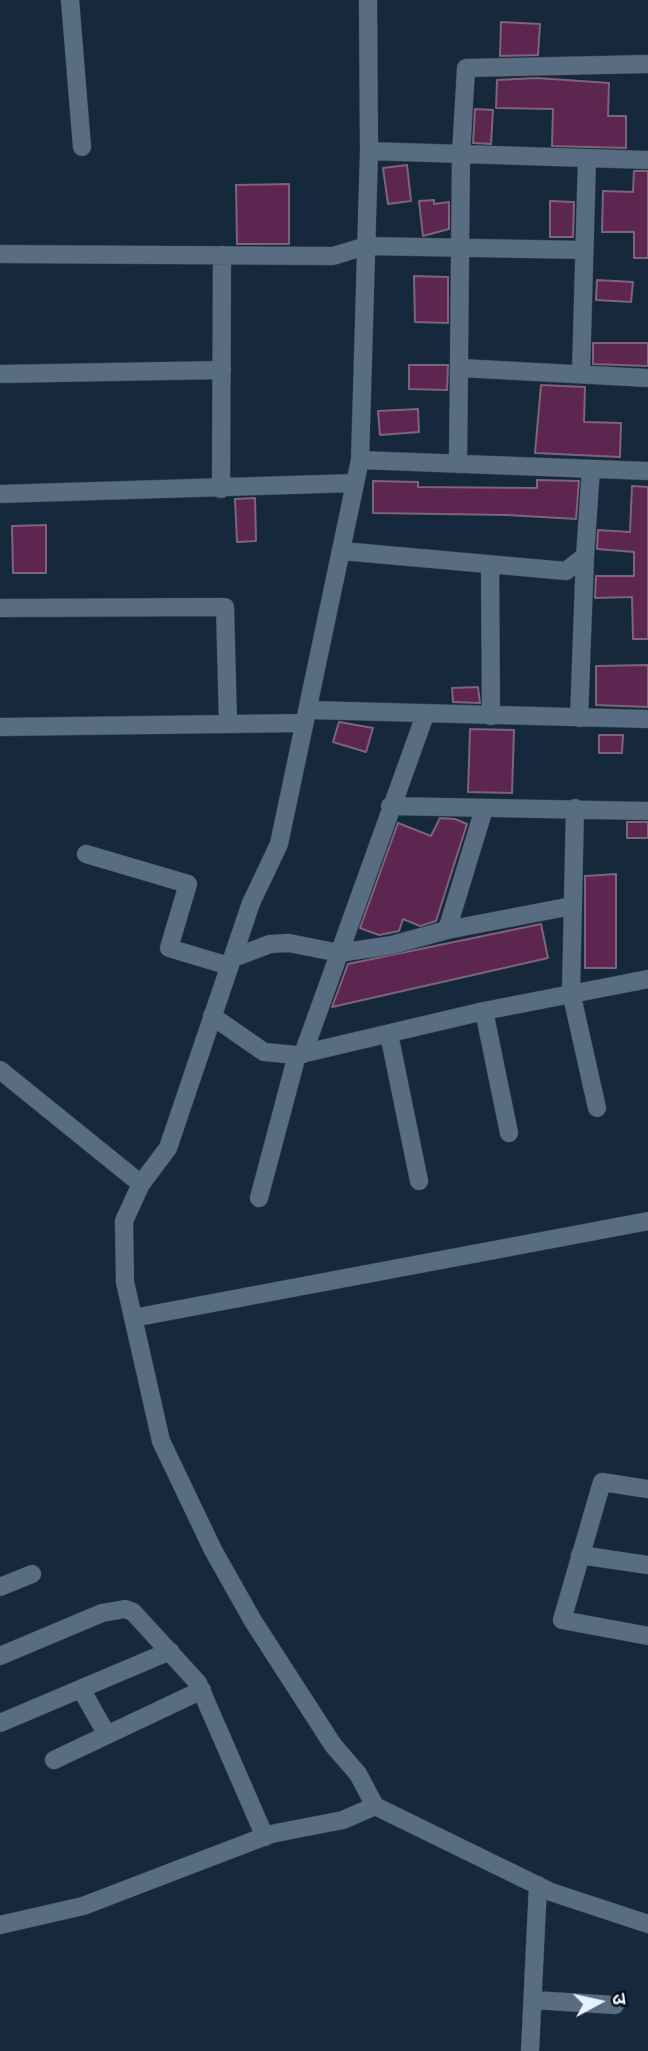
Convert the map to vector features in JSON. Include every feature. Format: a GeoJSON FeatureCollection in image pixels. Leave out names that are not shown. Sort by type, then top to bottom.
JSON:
{"type":"FeatureCollection","features":[{"type":"Feature","properties":{"kind":"street"},"geometry":{"type":"LineString","coordinates":[[70,0],[82,147]]}},
{"type":"Feature","properties":{"kind":"street"},"geometry":{"type":"LineString","coordinates":[[368,0],[369,151],[359,460],[355,483],[279,844],[251,902],[168,1147],[141,1184],[124,1221],[125,1282],[161,1441],[213,1550],[253,1621],[333,1745],[358,1774],[375,1805],[551,1892],[648,1924]]}},
{"type":"Feature","properties":{"kind":"street"},"geometry":{"type":"LineString","coordinates":[[458,464],[461,155],[466,68],[648,64]]}},
{"type":"Feature","properties":{"kind":"street"},"geometry":{"type":"LineString","coordinates":[[369,151],[648,160]]}},
{"type":"Feature","properties":{"kind":"street"},"geometry":{"type":"LineString","coordinates":[[581,373],[587,158]]}},
{"type":"Feature","properties":{"kind":"street"},"geometry":{"type":"LineString","coordinates":[[0,254],[333,256],[366,246],[584,250]]}},
{"type":"Feature","properties":{"kind":"street"},"geometry":{"type":"LineString","coordinates":[[221,489],[222,256]]}},
{"type":"Feature","properties":{"kind":"street"},"geometry":{"type":"LineString","coordinates":[[461,368],[648,377]]}},
{"type":"Feature","properties":{"kind":"street"},"geometry":{"type":"LineString","coordinates":[[0,374],[222,370]]}},
{"type":"Feature","properties":{"kind":"street"},"geometry":{"type":"LineString","coordinates":[[359,460],[648,471]]}},
{"type":"Feature","properties":{"kind":"street"},"geometry":{"type":"LineString","coordinates":[[579,718],[591,469]]}},
{"type":"Feature","properties":{"kind":"street"},"geometry":{"type":"LineString","coordinates":[[0,494],[355,483]]}},
{"type":"Feature","properties":{"kind":"street"},"geometry":{"type":"LineString","coordinates":[[342,551],[566,570],[585,556]]}},
{"type":"Feature","properties":{"kind":"street"},"geometry":{"type":"LineString","coordinates":[[490,565],[491,716]]}},
{"type":"Feature","properties":{"kind":"street"},"geometry":{"type":"LineString","coordinates":[[0,608],[225,607],[228,723]]}},
{"type":"Feature","properties":{"kind":"street"},"geometry":{"type":"LineString","coordinates":[[259,1198],[300,1055],[425,715]]}},
{"type":"Feature","properties":{"kind":"street"},"geometry":{"type":"LineString","coordinates":[[0,727],[228,723],[307,717],[425,715],[648,719]]}},
{"type":"Feature","properties":{"kind":"street"},"geometry":{"type":"LineString","coordinates":[[390,806],[648,811]]}},
{"type":"Feature","properties":{"kind":"street"},"geometry":{"type":"LineString","coordinates":[[575,808],[571,992],[597,1108]]}},
{"type":"Feature","properties":{"kind":"street"},"geometry":{"type":"LineString","coordinates":[[447,930],[484,809]]}},
{"type":"Feature","properties":{"kind":"street"},"geometry":{"type":"LineString","coordinates":[[86,854],[188,884],[169,947],[231,962],[270,944],[289,943],[339,953],[391,946],[447,930],[572,906]]}},
{"type":"Feature","properties":{"kind":"street"},"geometry":{"type":"LineString","coordinates":[[212,1016],[264,1052],[300,1055],[484,1010],[648,978]]}},
{"type":"Feature","properties":{"kind":"street"},"geometry":{"type":"LineString","coordinates":[[484,1010],[509,1133]]}},
{"type":"Feature","properties":{"kind":"street"},"geometry":{"type":"LineString","coordinates":[[389,1034],[419,1181]]}},
{"type":"Feature","properties":{"kind":"street"},"geometry":{"type":"LineString","coordinates":[[0,1070],[141,1184]]}},
{"type":"Feature","properties":{"kind":"street"},"geometry":{"type":"LineString","coordinates":[[133,1318],[648,1221]]}},
{"type":"Feature","properties":{"kind":"street"},"geometry":{"type":"LineString","coordinates":[[648,1489],[602,1482],[562,1620],[648,1636]]}},
{"type":"Feature","properties":{"kind":"street"},"geometry":{"type":"LineString","coordinates":[[580,1555],[648,1565]]}},
{"type":"Feature","properties":{"kind":"street"},"geometry":{"type":"LineString","coordinates":[[0,1587],[32,1574]]}},
{"type":"Feature","properties":{"kind":"street"},"geometry":{"type":"LineString","coordinates":[[2,1649],[102,1613],[125,1609],[133,1612],[191,1672],[202,1690],[265,1837]]}},
{"type":"Feature","properties":{"kind":"street"},"geometry":{"type":"LineString","coordinates":[[0,1723],[170,1651]]}},
{"type":"Feature","properties":{"kind":"street"},"geometry":{"type":"LineString","coordinates":[[81,1689],[106,1732]]}},
{"type":"Feature","properties":{"kind":"street"},"geometry":{"type":"LineString","coordinates":[[54,1760],[106,1732],[202,1690]]}},
{"type":"Feature","properties":{"kind":"street"},"geometry":{"type":"LineString","coordinates":[[0,1925],[83,1906],[265,1837],[343,1820],[375,1805]]}},
{"type":"Feature","properties":{"kind":"street"},"geometry":{"type":"LineString","coordinates":[[530,2051],[538,1885]]}},
{"type":"Feature","properties":{"kind":"street"},"geometry":{"type":"LineString","coordinates":[[533,2000],[615,2005]]}},
{"type":"Feature","properties":{"kind":"building"},"geometry":{"type":"Polygon","coordinates":[[[501,22],[540,24],[538,55],[500,56],[501,22]]]}},
{"type":"Feature","properties":{"kind":"building"},"geometry":{"type":"Polygon","coordinates":[[[537,78],[609,83],[608,116],[626,116],[626,148],[552,146],[553,109],[496,108],[497,80],[537,78]]]}},
{"type":"Feature","properties":{"kind":"building"},"geometry":{"type":"Polygon","coordinates":[[[475,109],[493,110],[491,144],[473,143],[475,109]]]}},
{"type":"Feature","properties":{"kind":"building"},"geometry":{"type":"Polygon","coordinates":[[[407,165],[411,201],[388,204],[383,168],[407,165]]]}},
{"type":"Feature","properties":{"kind":"building"},"geometry":{"type":"Polygon","coordinates":[[[634,171],[648,171],[648,258],[634,258],[634,232],[602,232],[603,191],[633,192],[634,171]]]}},
{"type":"Feature","properties":{"kind":"building"},"geometry":{"type":"Polygon","coordinates":[[[289,184],[289,244],[237,244],[236,185],[289,184]]]}},
{"type":"Feature","properties":{"kind":"building"},"geometry":{"type":"Polygon","coordinates":[[[434,200],[434,204],[449,202],[449,229],[423,236],[419,201],[434,200]]]}},
{"type":"Feature","properties":{"kind":"building"},"geometry":{"type":"Polygon","coordinates":[[[550,201],[574,202],[573,237],[550,237],[550,201]]]}},
{"type":"Feature","properties":{"kind":"building"},"geometry":{"type":"Polygon","coordinates":[[[414,276],[448,277],[448,323],[415,322],[414,276]]]}},
{"type":"Feature","properties":{"kind":"building"},"geometry":{"type":"Polygon","coordinates":[[[597,280],[633,282],[631,302],[596,300],[597,280]]]}},
{"type":"Feature","properties":{"kind":"building"},"geometry":{"type":"Polygon","coordinates":[[[593,343],[648,343],[648,366],[593,364],[593,343]]]}},
{"type":"Feature","properties":{"kind":"building"},"geometry":{"type":"Polygon","coordinates":[[[409,365],[448,365],[447,390],[409,389],[409,365]]]}},
{"type":"Feature","properties":{"kind":"building"},"geometry":{"type":"Polygon","coordinates":[[[541,385],[585,387],[584,422],[621,423],[620,457],[535,453],[541,385]]]}},
{"type":"Feature","properties":{"kind":"building"},"geometry":{"type":"Polygon","coordinates":[[[418,409],[419,432],[380,435],[378,411],[418,409]]]}},
{"type":"Feature","properties":{"kind":"building"},"geometry":{"type":"Polygon","coordinates":[[[537,480],[579,481],[576,519],[373,513],[373,481],[418,482],[418,487],[537,488],[537,480]]]}},
{"type":"Feature","properties":{"kind":"building"},"geometry":{"type":"Polygon","coordinates":[[[632,486],[648,487],[648,639],[633,639],[632,597],[595,598],[596,576],[634,576],[634,552],[597,549],[598,530],[630,532],[632,486]]]}},
{"type":"Feature","properties":{"kind":"building"},"geometry":{"type":"Polygon","coordinates":[[[255,498],[256,541],[237,542],[235,499],[255,498]]]}},
{"type":"Feature","properties":{"kind":"building"},"geometry":{"type":"Polygon","coordinates":[[[46,525],[46,573],[13,573],[12,526],[46,525]]]}},
{"type":"Feature","properties":{"kind":"building"},"geometry":{"type":"Polygon","coordinates":[[[648,665],[648,707],[596,705],[596,666],[648,665]]]}},
{"type":"Feature","properties":{"kind":"building"},"geometry":{"type":"Polygon","coordinates":[[[478,687],[480,703],[453,702],[452,688],[478,687]]]}},
{"type":"Feature","properties":{"kind":"building"},"geometry":{"type":"Polygon","coordinates":[[[339,722],[373,728],[366,752],[333,742],[339,722]]]}},
{"type":"Feature","properties":{"kind":"building"},"geometry":{"type":"Polygon","coordinates":[[[470,729],[514,730],[512,793],[468,792],[470,729]]]}},
{"type":"Feature","properties":{"kind":"building"},"geometry":{"type":"Polygon","coordinates":[[[599,735],[623,735],[622,753],[599,753],[599,735]]]}},
{"type":"Feature","properties":{"kind":"building"},"geometry":{"type":"Polygon","coordinates":[[[440,818],[455,819],[467,824],[436,921],[420,926],[403,919],[399,931],[379,935],[360,928],[398,823],[431,836],[440,818]]]}},
{"type":"Feature","properties":{"kind":"building"},"geometry":{"type":"Polygon","coordinates":[[[627,822],[648,822],[648,838],[627,838],[627,822]]]}},
{"type":"Feature","properties":{"kind":"building"},"geometry":{"type":"Polygon","coordinates":[[[616,874],[616,968],[585,968],[585,876],[616,874]]]}},
{"type":"Feature","properties":{"kind":"building"},"geometry":{"type":"Polygon","coordinates":[[[541,924],[548,958],[332,1007],[348,964],[541,924]]]}}]}
